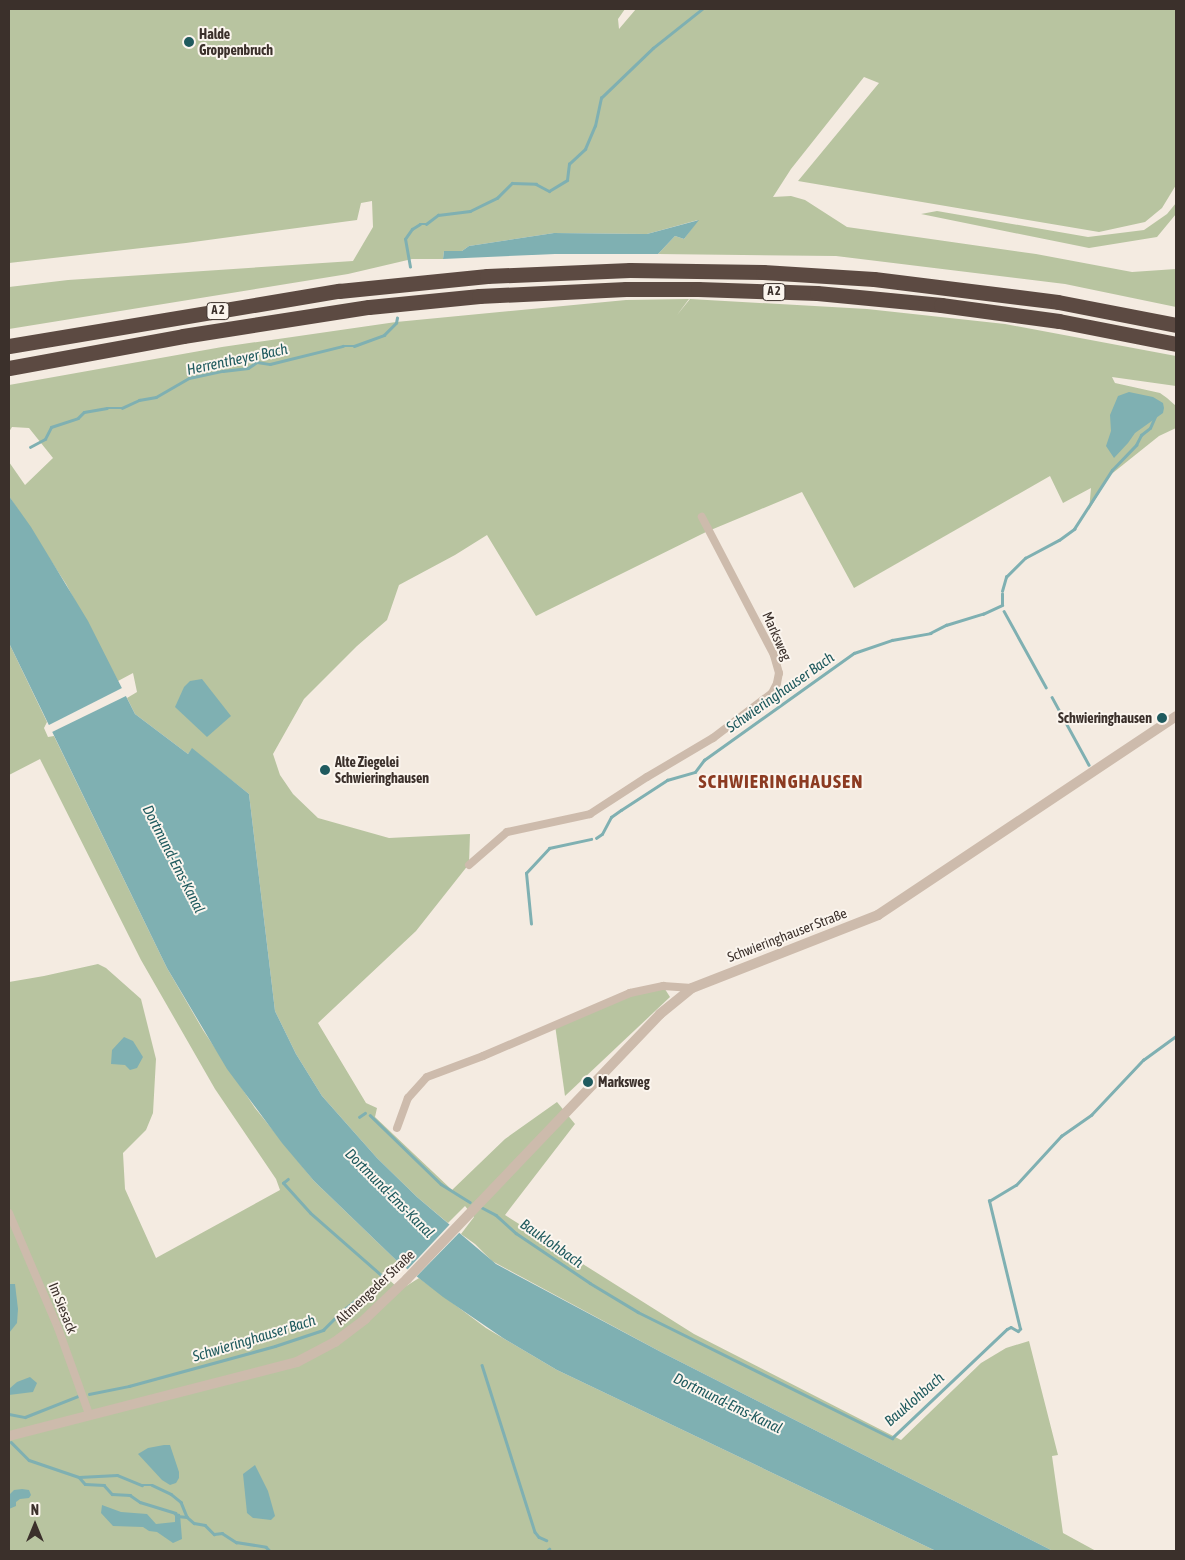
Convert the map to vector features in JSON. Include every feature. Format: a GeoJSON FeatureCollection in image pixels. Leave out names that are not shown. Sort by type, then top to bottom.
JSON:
{"type":"FeatureCollection","features":[{"type":"Feature","properties":{"kind":"highway","name":"A 2"},"geometry":{"type":"LineString","coordinates":[[9,346],[339,291],[487,276],[621,270],[763,272],[883,280],[1058,302],[1176,325]]}},
{"type":"Feature","properties":{"kind":"highway","name":"A 2"},"geometry":{"type":"LineString","coordinates":[[9,368],[183,336],[369,307],[487,296],[616,289],[698,289],[817,293],[941,305],[1059,321],[1176,344]]}},
{"type":"Feature","properties":{"kind":"street","name":"Marksweg"},"geometry":{"type":"LineString","coordinates":[[470,864],[507,832],[590,814],[647,777],[713,738],[772,693],[779,673],[774,655],[702,517]]}},
{"type":"Feature","properties":{"kind":"street","name":"Schwieringhauser Straße"},"geometry":{"type":"LineString","coordinates":[[397,1128],[408,1098],[426,1077],[483,1056],[630,993],[663,986],[692,988],[878,914],[1176,716]]}},
{"type":"Feature","properties":{"kind":"street","name":"Altmengeder Straße"},"geometry":{"type":"LineString","coordinates":[[9,1436],[297,1362],[335,1342],[365,1319],[407,1279],[660,1014],[692,988]]}},
{"type":"Feature","properties":{"kind":"street","name":"Im Siesack"},"geometry":{"type":"LineString","coordinates":[[9,1213],[58,1328],[89,1414]]}},
{"type":"Feature","properties":{"kind":"green space"},"geometry":{"type":"Polygon","coordinates":[[[9,9],[625,9],[618,19],[619,29],[636,9],[1176,9],[1176,185],[1162,208],[1145,222],[1099,232],[798,181],[879,83],[864,77],[791,169],[773,197],[791,196],[805,200],[847,227],[1036,254],[1132,272],[1176,269],[1176,307],[1065,284],[836,256],[658,254],[675,236],[684,239],[698,220],[647,234],[554,233],[469,246],[462,251],[444,251],[443,259],[412,259],[348,274],[9,329],[9,287],[68,280],[353,261],[373,227],[372,201],[361,203],[357,220],[186,243],[9,263],[9,9]]]}},
{"type":"Feature","properties":{"kind":"green space"},"geometry":{"type":"Polygon","coordinates":[[[1176,203],[1176,214],[1157,237],[1089,248],[921,214],[937,211],[1088,237],[1144,230],[1167,214],[1176,203]]]}},
{"type":"Feature","properties":{"kind":"green space"},"geometry":{"type":"Polygon","coordinates":[[[689,299],[677,315],[690,299],[867,309],[1005,324],[1176,356],[1176,386],[1112,377],[1115,383],[1160,393],[1167,398],[1176,406],[1176,428],[1159,436],[1109,476],[1089,510],[1091,488],[1063,503],[1050,476],[854,588],[802,492],[706,532],[536,616],[487,535],[455,555],[399,585],[387,620],[357,646],[304,699],[273,754],[280,775],[293,794],[318,818],[389,838],[470,834],[469,864],[416,931],[318,1023],[366,1103],[377,1108],[375,1117],[452,1190],[505,1139],[557,1102],[575,1124],[505,1215],[694,1334],[901,1440],[981,1363],[1006,1348],[1029,1341],[1058,1455],[1052,1456],[1063,1533],[1096,1551],[1053,1551],[661,1352],[492,1261],[475,1244],[461,1234],[474,1217],[465,1206],[448,1223],[417,1197],[377,1158],[322,1096],[296,1054],[275,1011],[249,794],[192,749],[188,754],[135,714],[127,698],[137,692],[133,673],[118,681],[66,584],[9,496],[9,462],[25,485],[53,458],[29,428],[12,427],[9,432],[9,385],[222,347],[396,322],[626,300],[689,299]]]}},
{"type":"Feature","properties":{"kind":"green space"},"geometry":{"type":"Polygon","coordinates":[[[9,643],[47,722],[44,728],[48,737],[54,736],[167,968],[203,1030],[255,1108],[314,1181],[397,1261],[382,1273],[400,1290],[419,1278],[486,1328],[557,1370],[936,1551],[9,1551],[9,982],[98,964],[106,968],[141,999],[156,1059],[153,1113],[146,1130],[123,1153],[125,1189],[156,1258],[280,1190],[276,1179],[215,1089],[141,960],[40,759],[9,775],[9,643]]]}},
{"type":"Feature","properties":{"kind":"green space"},"geometry":{"type":"Polygon","coordinates":[[[663,986],[670,997],[565,1096],[555,1025],[630,993],[663,986]]]}},
{"type":"Feature","properties":{"kind":"water"},"geometry":{"type":"Polygon","coordinates":[[[699,220],[684,239],[675,236],[658,254],[555,254],[443,259],[444,251],[462,251],[469,246],[554,233],[647,234],[699,220]]]}},
{"type":"Feature","properties":{"kind":"water"},"geometry":{"type":"Polygon","coordinates":[[[1129,392],[1153,397],[1163,403],[1163,413],[1135,433],[1114,458],[1106,446],[1111,431],[1110,415],[1118,396],[1129,392]]]}},
{"type":"Feature","properties":{"kind":"water","name":"Dortmund-Ems-Kanal"},"geometry":{"type":"Polygon","coordinates":[[[9,496],[31,527],[88,621],[135,714],[188,754],[192,748],[249,794],[275,1011],[296,1054],[322,1096],[377,1158],[417,1197],[496,1264],[661,1352],[1053,1551],[936,1551],[557,1370],[503,1338],[443,1297],[397,1261],[314,1181],[282,1143],[227,1069],[167,968],[9,643],[9,496]]]}},
{"type":"Feature","properties":{"kind":"water"},"geometry":{"type":"Polygon","coordinates":[[[202,679],[231,716],[207,737],[175,707],[184,687],[190,681],[202,679]]]}},
{"type":"Feature","properties":{"kind":"water"},"geometry":{"type":"Polygon","coordinates":[[[124,1037],[133,1041],[143,1057],[137,1068],[130,1070],[125,1065],[111,1064],[112,1050],[124,1037]]]}},
{"type":"Feature","properties":{"kind":"water"},"geometry":{"type":"Polygon","coordinates":[[[9,1284],[15,1284],[18,1309],[17,1323],[9,1333],[9,1284]]]}},
{"type":"Feature","properties":{"kind":"water"},"geometry":{"type":"Polygon","coordinates":[[[30,1377],[37,1383],[33,1392],[9,1395],[9,1389],[17,1382],[30,1377]]]}},
{"type":"Feature","properties":{"kind":"water"},"geometry":{"type":"Polygon","coordinates":[[[170,1445],[179,1472],[179,1478],[176,1483],[170,1485],[162,1480],[138,1454],[148,1448],[170,1445]]]}},
{"type":"Feature","properties":{"kind":"water"},"geometry":{"type":"Polygon","coordinates":[[[255,1465],[268,1491],[275,1516],[271,1520],[253,1518],[247,1513],[243,1474],[255,1465]]]}},
{"type":"Feature","properties":{"kind":"water"},"geometry":{"type":"Polygon","coordinates":[[[14,1490],[29,1490],[31,1495],[29,1498],[20,1499],[16,1502],[16,1506],[9,1509],[9,1495],[14,1490]]]}},
{"type":"Feature","properties":{"kind":"water"},"geometry":{"type":"Polygon","coordinates":[[[102,1505],[121,1512],[147,1514],[156,1524],[175,1522],[175,1513],[180,1514],[182,1539],[173,1543],[157,1532],[149,1531],[143,1527],[113,1526],[101,1513],[102,1505]]]}},
{"type":"Feature","properties":{"kind":"pier"},"geometry":{"type":"Polygon","coordinates":[[[124,687],[128,695],[50,733],[47,726],[124,687]]]}},
{"type":"Feature","properties":{"kind":"pier"},"geometry":{"type":"Polygon","coordinates":[[[451,1223],[461,1231],[415,1278],[406,1271],[451,1223]]]}},
{"type":"Feature","properties":{"kind":"waterway","name":"Herrentheyer Bach"},"geometry":{"type":"LineString","coordinates":[[410,267],[405,239],[412,229],[420,224],[426,224],[438,215],[470,211],[497,198],[512,183],[536,184],[549,191],[567,180],[569,164],[585,149],[595,126],[601,98],[653,48],[702,9]]}},
{"type":"Feature","properties":{"kind":"waterway","name":"Herrentheyer Bach"},"geometry":{"type":"LineString","coordinates":[[30,447],[45,439],[51,427],[78,418],[84,412],[107,408],[122,408],[139,400],[156,397],[189,378],[248,368],[257,362],[270,364],[343,346],[354,346],[384,335],[396,323],[397,318]]}},
{"type":"Feature","properties":{"kind":"waterway","name":"Schwieringhauser Bach"},"geometry":{"type":"LineString","coordinates":[[1002,591],[1006,577],[1025,558],[1059,540],[1074,529],[1112,470],[1136,445],[1141,435],[1150,428],[1155,417]]}},
{"type":"Feature","properties":{"kind":"waterway","name":"Schwieringhauser Bach"},"geometry":{"type":"LineString","coordinates":[[596,838],[602,834],[611,817],[667,780],[695,772],[704,760],[854,653],[892,640],[930,633],[946,625],[983,614],[1002,605],[1002,594]]}},
{"type":"Feature","properties":{"kind":"waterway"},"geometry":{"type":"LineString","coordinates":[[1004,611],[1046,687]]}},
{"type":"Feature","properties":{"kind":"waterway"},"geometry":{"type":"LineString","coordinates":[[1052,697],[1089,765]]}},
{"type":"Feature","properties":{"kind":"waterway","name":"Schwieringhauser Bach"},"geometry":{"type":"LineString","coordinates":[[531,924],[526,873],[549,848],[591,839]]}},
{"type":"Feature","properties":{"kind":"waterway","name":"Bauklohbach"},"geometry":{"type":"LineString","coordinates":[[481,1207],[496,1215],[516,1233],[590,1283],[638,1312],[892,1438],[1007,1329],[1011,1327],[1018,1331],[1020,1329],[989,1201],[1016,1185],[1061,1136],[1091,1115],[1143,1060],[1176,1036]]}},
{"type":"Feature","properties":{"kind":"waterway","name":"Schwieringhauser Bach"},"geometry":{"type":"LineString","coordinates":[[359,1117],[365,1113]]}},
{"type":"Feature","properties":{"kind":"waterway","name":"Bauklohbach"},"geometry":{"type":"LineString","coordinates":[[370,1115],[441,1184],[470,1202]]}},
{"type":"Feature","properties":{"kind":"waterway","name":"Schwieringhauser Bach"},"geometry":{"type":"LineString","coordinates":[[89,1394],[129,1386],[275,1346],[323,1330],[342,1311],[384,1278],[310,1213],[283,1183],[288,1179]]}},
{"type":"Feature","properties":{"kind":"waterway"},"geometry":{"type":"LineString","coordinates":[[482,1365],[535,1532],[539,1537],[546,1540]]}},
{"type":"Feature","properties":{"kind":"waterway","name":"Schwieringhauser Bach"},"geometry":{"type":"LineString","coordinates":[[9,1414],[25,1417],[78,1396]]}},
{"type":"Feature","properties":{"kind":"waterway"},"geometry":{"type":"LineString","coordinates":[[11,1442],[29,1460],[79,1477],[117,1475],[142,1485],[152,1485],[171,1494],[181,1502],[187,1517],[194,1523],[205,1525],[214,1534],[222,1533],[236,1542],[266,1547],[270,1551]]}},
{"type":"Feature","properties":{"kind":"waterway"},"geometry":{"type":"LineString","coordinates":[[79,1477],[85,1484],[104,1485],[112,1494],[130,1495],[140,1502],[175,1513],[177,1516],[187,1517]]}},
{"type":"Feature","properties":{"kind":"place","name":"Halde Groppenbruch"},"geometry":{"type":"Point","coordinates":[189,42]}},
{"type":"Feature","properties":{"kind":"place","name":"Schwieringhausen"},"geometry":{"type":"Point","coordinates":[1162,718]}},
{"type":"Feature","properties":{"kind":"place","name":"Alte Ziegelei Schwieringhausen"},"geometry":{"type":"Point","coordinates":[325,770]}},
{"type":"Feature","properties":{"kind":"place","name":"Marksweg"},"geometry":{"type":"Point","coordinates":[588,1082]}},
{"type":"Feature","properties":{"kind":"district","name":"SCHWIERINGHAUSEN"},"geometry":{"type":"Point","coordinates":[781,782]}}]}
